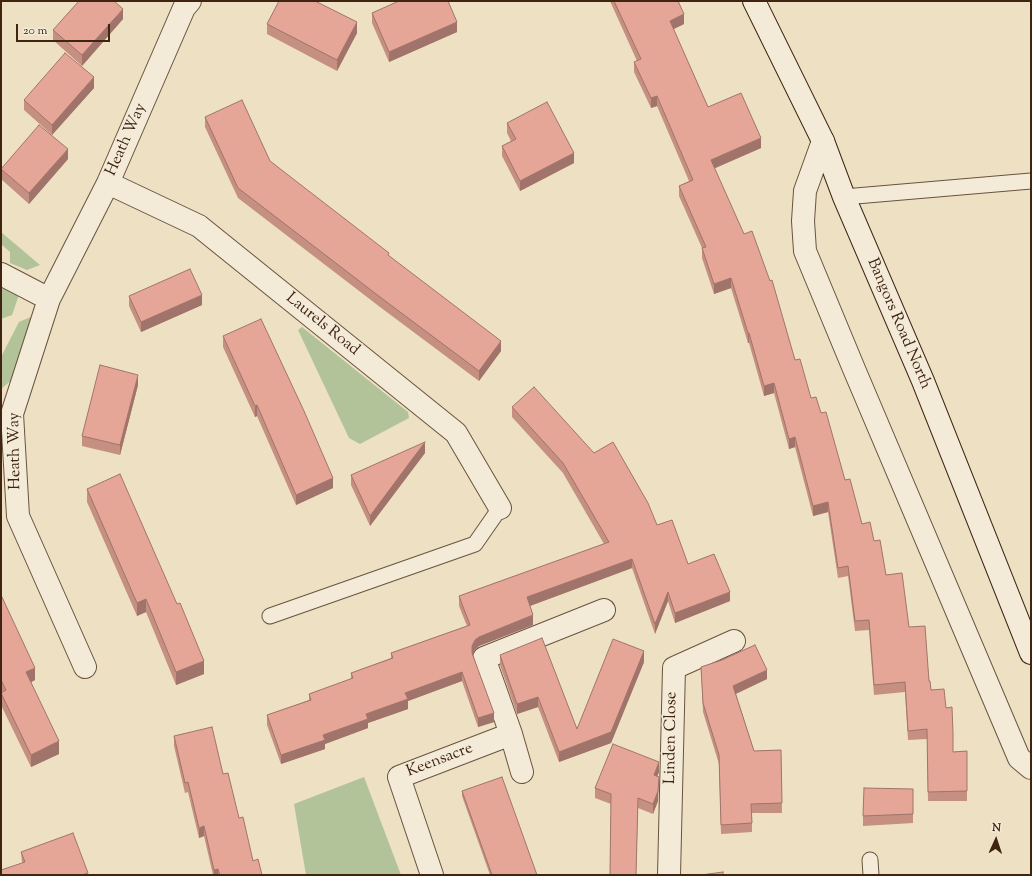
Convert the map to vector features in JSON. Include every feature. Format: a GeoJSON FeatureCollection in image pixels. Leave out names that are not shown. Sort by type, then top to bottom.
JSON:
{"type":"FeatureCollection","features":[{"type":"Feature","properties":{"kind":"street","name":"Heath Way"},"geometry":{"type":"LineString","coordinates":[[85,667],[18,516],[7,414],[49,299],[108,183],[184,8],[190,1]]}},
{"type":"Feature","properties":{"kind":"street","name":"Bangors Road North"},"geometry":{"type":"LineString","coordinates":[[754,1],[823,141],[844,197],[923,381],[1031,653]]}},
{"type":"Feature","properties":{"kind":"street"},"geometry":{"type":"LineString","coordinates":[[823,141],[805,191],[803,221],[805,251],[1019,758],[1031,768]]}},
{"type":"Feature","properties":{"kind":"street","name":"Laurels Road"},"geometry":{"type":"LineString","coordinates":[[108,183],[199,226],[456,433],[500,508]]}},
{"type":"Feature","properties":{"kind":"street"},"geometry":{"type":"LineString","coordinates":[[1,274],[49,299]]}},
{"type":"Feature","properties":{"kind":"street"},"geometry":{"type":"LineString","coordinates":[[522,772],[511,734],[484,658],[604,610]]}},
{"type":"Feature","properties":{"kind":"street","name":"Linden Close"},"geometry":{"type":"LineString","coordinates":[[669,875],[674,668],[734,641]]}},
{"type":"Feature","properties":{"kind":"street","name":"Keensacre"},"geometry":{"type":"LineString","coordinates":[[432,875],[399,777],[511,734]]}},
{"type":"Feature","properties":{"kind":"lane"},"geometry":{"type":"LineString","coordinates":[[844,197],[1031,181]]}},
{"type":"Feature","properties":{"kind":"lane"},"geometry":{"type":"LineString","coordinates":[[270,616],[475,544],[500,508]]}},
{"type":"Feature","properties":{"kind":"lane"},"geometry":{"type":"LineString","coordinates":[[870,860],[871,875]]}},
{"type":"Feature","properties":{"kind":"green space"},"geometry":{"type":"Polygon","coordinates":[[[1,232],[40,265],[27,270],[10,263],[10,252],[1,244],[1,232]]]}},
{"type":"Feature","properties":{"kind":"green space"},"geometry":{"type":"Polygon","coordinates":[[[1,287],[19,295],[12,315],[1,319],[1,287]]]}},
{"type":"Feature","properties":{"kind":"green space"},"geometry":{"type":"Polygon","coordinates":[[[33,316],[19,374],[1,389],[1,357],[19,322],[33,316]]]}},
{"type":"Feature","properties":{"kind":"green space"},"geometry":{"type":"Polygon","coordinates":[[[302,327],[408,412],[409,418],[360,444],[349,438],[298,330],[302,327]]]}},
{"type":"Feature","properties":{"kind":"green space"},"geometry":{"type":"Polygon","coordinates":[[[364,777],[401,875],[306,875],[294,804],[364,777]]]}},
{"type":"Feature","properties":{"kind":"building"},"geometry":{"type":"Polygon","coordinates":[[[79,1],[114,1],[123,9],[82,55],[53,30],[79,1]]]}},
{"type":"Feature","properties":{"kind":"building"},"geometry":{"type":"Polygon","coordinates":[[[279,1],[315,1],[357,22],[337,60],[267,24],[279,1]]]}},
{"type":"Feature","properties":{"kind":"building"},"geometry":{"type":"Polygon","coordinates":[[[399,1],[448,1],[457,22],[389,52],[372,13],[399,1]]]}},
{"type":"Feature","properties":{"kind":"building"},"geometry":{"type":"Polygon","coordinates":[[[614,1],[678,1],[684,14],[670,21],[708,107],[741,93],[761,138],[711,160],[744,234],[752,231],[770,281],[772,280],[795,360],[800,359],[811,398],[816,397],[821,413],[826,412],[845,480],[850,479],[862,524],[870,522],[874,541],[880,540],[886,575],[902,573],[909,627],[925,626],[931,690],[944,689],[946,708],[952,707],[953,752],[967,751],[967,791],[928,792],[927,729],[908,731],[905,682],[874,685],[869,620],[855,621],[848,566],[838,568],[828,502],[813,506],[795,437],[789,439],[774,383],[764,386],[731,278],[714,284],[702,248],[706,247],[679,186],[693,180],[657,96],[651,98],[634,62],[641,59],[614,1]]]}},
{"type":"Feature","properties":{"kind":"building"},"geometry":{"type":"Polygon","coordinates":[[[65,53],[94,77],[52,125],[24,100],[65,53]]]}},
{"type":"Feature","properties":{"kind":"building"},"geometry":{"type":"Polygon","coordinates":[[[242,100],[270,161],[389,253],[388,255],[501,341],[479,371],[238,188],[205,117],[242,100]]]}},
{"type":"Feature","properties":{"kind":"building"},"geometry":{"type":"Polygon","coordinates":[[[547,102],[574,153],[520,181],[502,146],[516,139],[507,123],[547,102]]]}},
{"type":"Feature","properties":{"kind":"building"},"geometry":{"type":"Polygon","coordinates":[[[39,125],[68,149],[29,193],[1,169],[39,125]]]}},
{"type":"Feature","properties":{"kind":"building"},"geometry":{"type":"Polygon","coordinates":[[[190,269],[202,295],[141,322],[129,296],[190,269]]]}},
{"type":"Feature","properties":{"kind":"building"},"geometry":{"type":"Polygon","coordinates":[[[261,319],[304,411],[333,478],[296,495],[257,405],[255,406],[223,336],[261,319]]]}},
{"type":"Feature","properties":{"kind":"building"},"geometry":{"type":"Polygon","coordinates":[[[100,365],[138,375],[120,445],[82,436],[100,365]]]}},
{"type":"Feature","properties":{"kind":"building"},"geometry":{"type":"Polygon","coordinates":[[[534,387],[594,453],[613,442],[648,503],[657,525],[672,520],[688,564],[714,554],[730,592],[675,613],[668,592],[655,624],[632,559],[527,597],[533,615],[479,637],[475,640],[472,646],[472,653],[494,713],[478,718],[462,672],[405,693],[408,699],[366,714],[368,719],[323,735],[325,740],[281,755],[267,715],[311,700],[309,694],[353,678],[351,673],[393,658],[391,653],[470,625],[459,596],[609,542],[563,463],[512,407],[534,387]]]}},
{"type":"Feature","properties":{"kind":"building"},"geometry":{"type":"Polygon","coordinates":[[[425,442],[370,516],[351,475],[425,442]]]}},
{"type":"Feature","properties":{"kind":"building"},"geometry":{"type":"Polygon","coordinates":[[[120,474],[177,604],[180,603],[204,661],[176,672],[146,599],[137,603],[87,489],[120,474]]]}},
{"type":"Feature","properties":{"kind":"building"},"geometry":{"type":"Polygon","coordinates":[[[1,595],[35,668],[26,672],[59,741],[31,755],[1,693],[6,690],[1,680],[1,595]]]}},
{"type":"Feature","properties":{"kind":"building"},"geometry":{"type":"Polygon","coordinates":[[[542,638],[577,729],[613,639],[644,651],[611,732],[559,752],[538,697],[517,704],[500,655],[542,638]]]}},
{"type":"Feature","properties":{"kind":"building"},"geometry":{"type":"Polygon","coordinates":[[[755,645],[767,670],[733,686],[754,751],[781,750],[782,803],[751,804],[752,823],[721,825],[719,755],[703,703],[701,667],[722,660],[755,645]]]}},
{"type":"Feature","properties":{"kind":"building"},"geometry":{"type":"Polygon","coordinates":[[[212,727],[223,774],[228,773],[239,818],[243,817],[253,861],[258,859],[262,875],[220,875],[218,869],[214,870],[204,826],[199,828],[188,782],[185,783],[174,736],[212,727]]]}},
{"type":"Feature","properties":{"kind":"building"},"geometry":{"type":"Polygon","coordinates":[[[613,744],[659,762],[654,775],[659,777],[658,791],[653,804],[638,798],[636,875],[610,875],[611,794],[595,788],[613,744]]]}},
{"type":"Feature","properties":{"kind":"building"},"geometry":{"type":"Polygon","coordinates":[[[502,777],[537,875],[492,875],[462,791],[502,777]]]}},
{"type":"Feature","properties":{"kind":"building"},"geometry":{"type":"Polygon","coordinates":[[[864,788],[913,789],[913,814],[863,816],[864,788]]]}},
{"type":"Feature","properties":{"kind":"building"},"geometry":{"type":"Polygon","coordinates":[[[73,833],[88,873],[82,875],[1,875],[1,870],[25,862],[21,852],[73,833]]]}},
{"type":"Feature","properties":{"kind":"building"},"geometry":{"type":"Polygon","coordinates":[[[723,872],[723,875],[701,875],[723,872]]]}}]}
